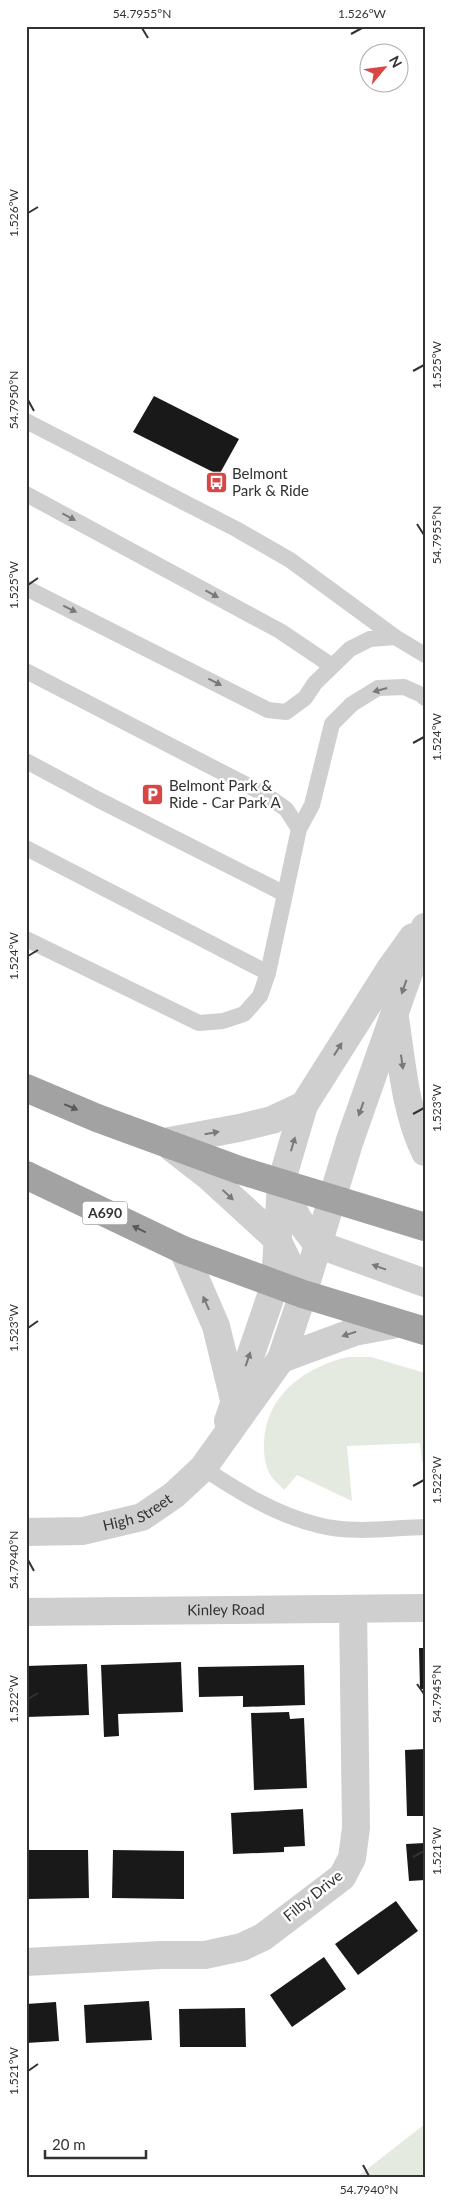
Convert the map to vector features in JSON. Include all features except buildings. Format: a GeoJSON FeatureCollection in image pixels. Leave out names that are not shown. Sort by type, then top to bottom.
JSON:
{"type":"FeatureCollection","features":[{"type":"Feature","properties":{"kind":"highway"},"geometry":{"type":"LineString","coordinates":[[26,1088],[97,1118],[239,1170],[425,1227]]}},
{"type":"Feature","properties":{"kind":"highway","name":"A690"},"geometry":{"type":"LineString","coordinates":[[26,1175],[183,1250],[303,1294],[425,1331]]}},
{"type":"Feature","properties":{"kind":"street"},"geometry":{"type":"LineString","coordinates":[[222,1439],[275,1284],[281,1183],[304,1105],[390,969],[425,920]]}},
{"type":"Feature","properties":{"kind":"street","name":"High Street"},"geometry":{"type":"LineString","coordinates":[[26,1532],[83,1531],[142,1516],[174,1495],[202,1468],[280,1359],[303,1294],[350,1140],[425,927]]}},
{"type":"Feature","properties":{"kind":"street"},"geometry":{"type":"LineString","coordinates":[[395,1014],[414,1130],[425,1152]]}},
{"type":"Feature","properties":{"kind":"street"},"geometry":{"type":"LineString","coordinates":[[164,1142],[272,1120],[304,1105]]}},
{"type":"Feature","properties":{"kind":"street"},"geometry":{"type":"LineString","coordinates":[[164,1142],[208,1176],[277,1239],[303,1294]]}},
{"type":"Feature","properties":{"kind":"street"},"geometry":{"type":"LineString","coordinates":[[281,1183],[298,1219],[317,1244],[425,1283]]}},
{"type":"Feature","properties":{"kind":"street"},"geometry":{"type":"LineString","coordinates":[[183,1250],[216,1326],[234,1400]]}},
{"type":"Feature","properties":{"kind":"street"},"geometry":{"type":"LineString","coordinates":[[280,1359],[354,1332],[397,1324]]}},
{"type":"Feature","properties":{"kind":"street","name":"Kinley Road"},"geometry":{"type":"LineString","coordinates":[[26,1612],[425,1608]]}},
{"type":"Feature","properties":{"kind":"street","name":"Filby Drive"},"geometry":{"type":"LineString","coordinates":[[26,1962],[161,1955],[205,1955],[242,1947],[262,1936],[342,1877],[352,1858],[356,1828],[353,1610]]}},
{"type":"Feature","properties":{"kind":"lane"},"geometry":{"type":"LineString","coordinates":[[26,421],[228,524],[290,560],[395,637],[425,655]]}},
{"type":"Feature","properties":{"kind":"lane"},"geometry":{"type":"LineString","coordinates":[[26,494],[280,631],[332,666]]}},
{"type":"Feature","properties":{"kind":"lane"},"geometry":{"type":"LineString","coordinates":[[26,588],[268,710],[286,712],[304,698],[315,683],[350,649],[370,639],[395,637]]}},
{"type":"Feature","properties":{"kind":"lane"},"geometry":{"type":"LineString","coordinates":[[26,671],[266,795],[286,809],[299,829]]}},
{"type":"Feature","properties":{"kind":"lane"},"geometry":{"type":"LineString","coordinates":[[26,939],[199,1023],[223,1021],[244,1014],[260,996],[268,973],[299,829],[312,805],[332,724],[352,704],[378,688],[404,687],[425,698]]}},
{"type":"Feature","properties":{"kind":"lane"},"geometry":{"type":"LineString","coordinates":[[26,761],[285,894]]}},
{"type":"Feature","properties":{"kind":"lane"},"geometry":{"type":"LineString","coordinates":[[26,848],[268,973]]}},
{"type":"Feature","properties":{"kind":"lane"},"geometry":{"type":"LineString","coordinates":[[202,1468],[244,1495],[318,1526],[354,1529],[425,1527]]}},
{"type":"Feature","properties":{"kind":"shaded area"},"geometry":{"type":"Polygon","coordinates":[[[348,1357],[371,1357],[425,1373],[425,1462],[422,1462],[420,1443],[347,1446],[352,1501],[297,1475],[284,1490],[271,1476],[265,1461],[266,1428],[271,1412],[289,1387],[302,1377],[316,1368],[348,1357]]]}},
{"type":"Feature","properties":{"kind":"shaded area"},"geometry":{"type":"Polygon","coordinates":[[[425,2124],[425,2177],[357,2177],[425,2124]]]}},
{"type":"Feature","properties":{"kind":"place","name":"Belmont Park & Ride"},"geometry":{"type":"Point","coordinates":[216,483]}},
{"type":"Feature","properties":{"kind":"place","name":"Belmont Park & Ride - Car Park A"},"geometry":{"type":"Point","coordinates":[153,795]}}]}
